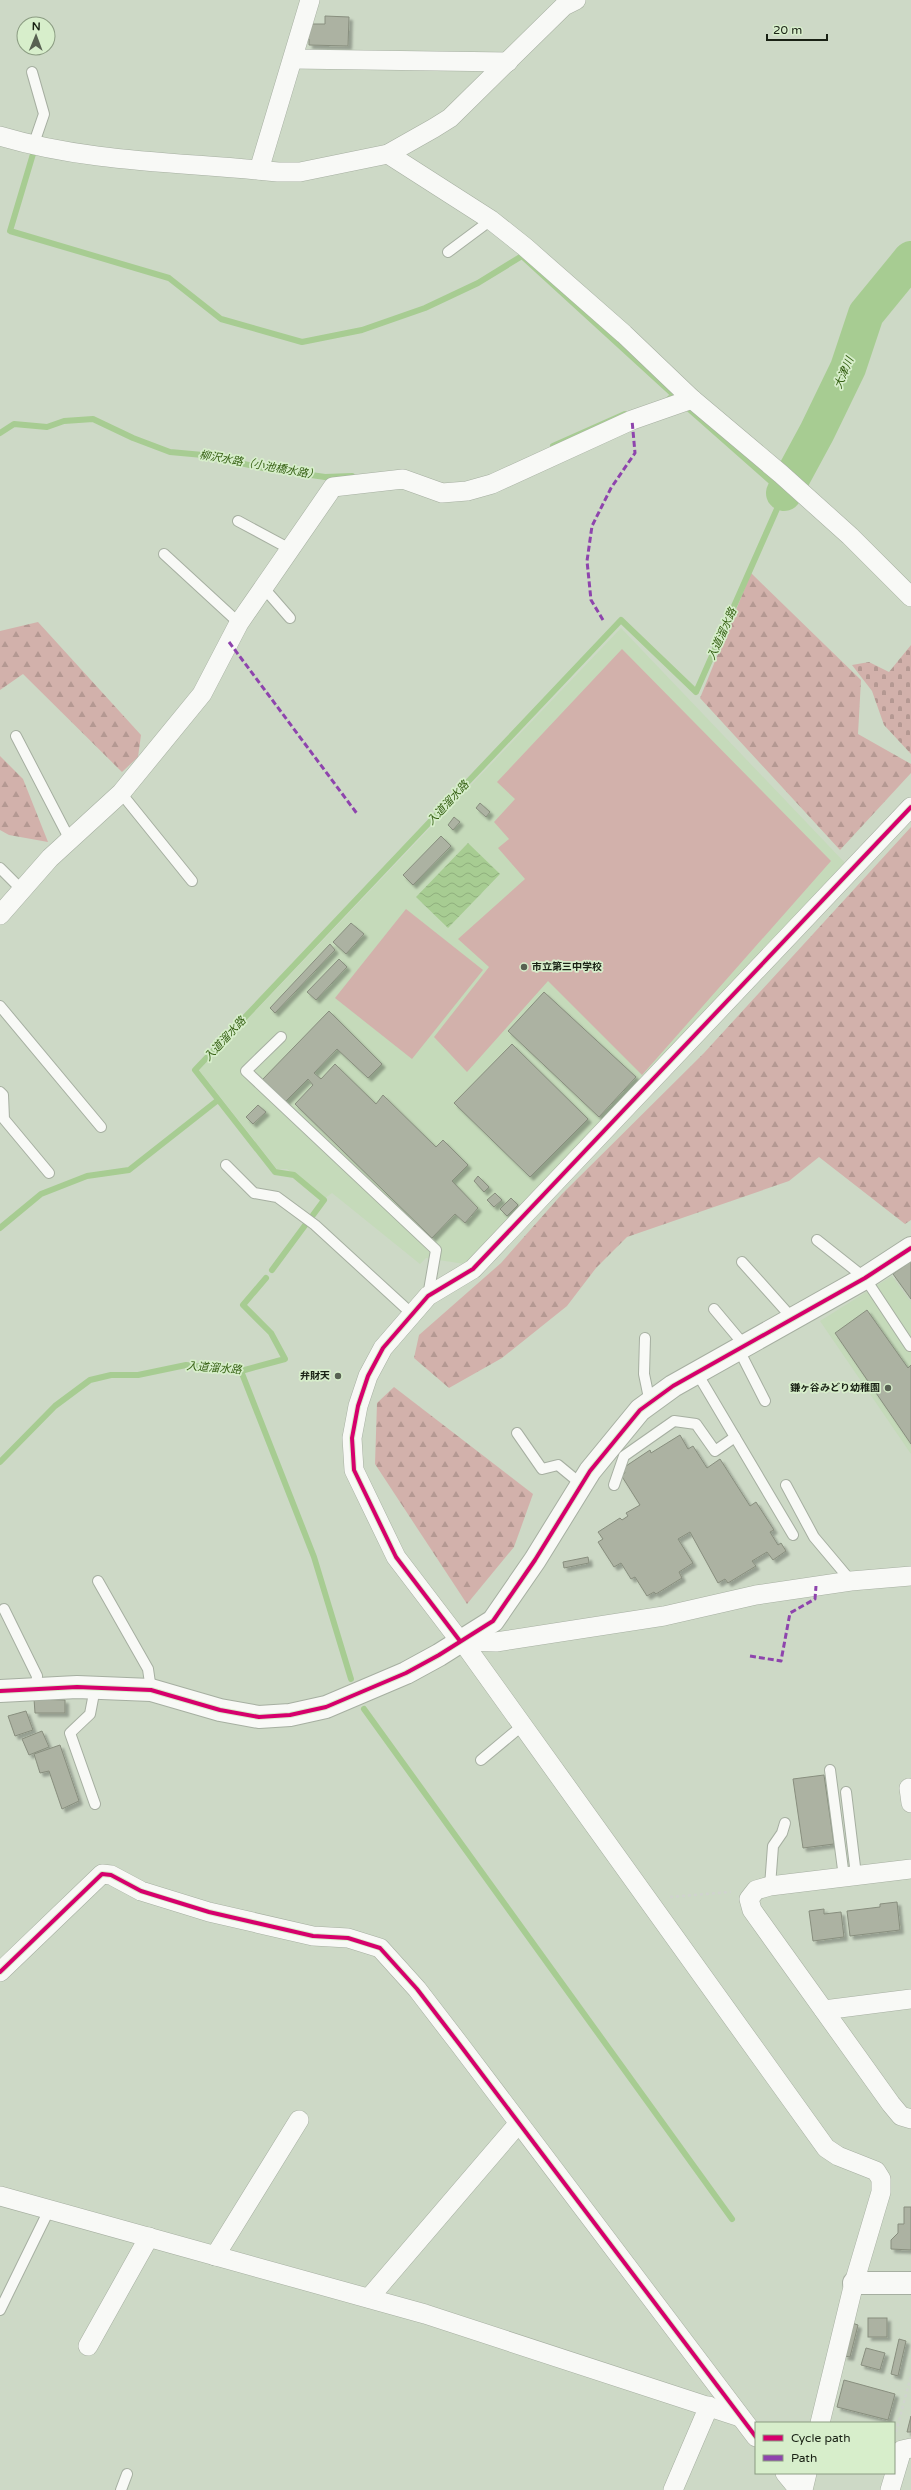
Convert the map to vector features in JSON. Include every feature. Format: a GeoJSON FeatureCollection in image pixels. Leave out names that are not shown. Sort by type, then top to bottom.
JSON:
{"type":"FeatureCollection","features":[{"type":"Feature","properties":{"kind":"street"},"geometry":{"type":"LineString","coordinates":[[259,170],[310,0]]}},
{"type":"Feature","properties":{"kind":"street"},"geometry":{"type":"LineString","coordinates":[[0,136],[33,146],[112,158],[300,172],[388,154],[450,118],[568,2]]}},
{"type":"Feature","properties":{"kind":"street"},"geometry":{"type":"LineString","coordinates":[[293,59],[508,62]]}},
{"type":"Feature","properties":{"kind":"street"},"geometry":{"type":"LineString","coordinates":[[388,154],[491,220],[525,247],[624,334],[692,399],[781,474],[850,536],[911,597]]}},
{"type":"Feature","properties":{"kind":"street"},"geometry":{"type":"LineString","coordinates":[[0,915],[21,889],[70,840],[122,794],[202,694],[238,623],[333,487],[403,479],[442,493],[467,492],[492,484],[632,420],[692,399]]}},
{"type":"Feature","properties":{"kind":"street"},"geometry":{"type":"LineString","coordinates":[[820,2422],[854,2283],[881,2192],[882,2179],[876,2172],[838,2156],[826,2148],[523,1725],[396,1557],[354,1470],[352,1438],[358,1406],[368,1376],[383,1348],[411,1313],[428,1296],[473,1269],[911,807]]}},
{"type":"Feature","properties":{"kind":"street"},"geometry":{"type":"LineString","coordinates":[[0,1691],[95,1688],[151,1690],[220,1710],[258,1717],[290,1715],[326,1708],[439,1656],[493,1621],[582,1484],[619,1433],[650,1403],[673,1386],[865,1278],[911,1248]]}},
{"type":"Feature","properties":{"kind":"street"},"geometry":{"type":"LineString","coordinates":[[461,1641],[496,1642],[664,1616],[756,1595],[851,1581],[911,1576]]}},
{"type":"Feature","properties":{"kind":"street"},"geometry":{"type":"LineString","coordinates":[[911,1869],[763,1888],[750,1899],[752,1910],[891,2104],[901,2116],[911,2119]]}},
{"type":"Feature","properties":{"kind":"street"},"geometry":{"type":"LineString","coordinates":[[0,1972],[102,1874],[111,1875],[141,1891],[209,1912],[313,1936],[348,1938],[380,1948],[417,1989],[755,2436]]}},
{"type":"Feature","properties":{"kind":"street"},"geometry":{"type":"LineString","coordinates":[[824,2010],[911,1999]]}},
{"type":"Feature","properties":{"kind":"street"},"geometry":{"type":"LineString","coordinates":[[215,2256],[299,2120]]}},
{"type":"Feature","properties":{"kind":"street"},"geometry":{"type":"LineString","coordinates":[[369,2298],[518,2124]]}},
{"type":"Feature","properties":{"kind":"street"},"geometry":{"type":"LineString","coordinates":[[0,2196],[426,2314],[740,2417]]}},
{"type":"Feature","properties":{"kind":"street"},"geometry":{"type":"LineString","coordinates":[[88,2346],[149,2238]]}},
{"type":"Feature","properties":{"kind":"street"},"geometry":{"type":"LineString","coordinates":[[854,2283],[911,2283]]}},
{"type":"Feature","properties":{"kind":"street"},"geometry":{"type":"LineString","coordinates":[[673,2490],[709,2406]]}},
{"type":"Feature","properties":{"kind":"street"},"geometry":{"type":"LineString","coordinates":[[890,2490],[906,2449]]}},
{"type":"Feature","properties":{"kind":"street"},"geometry":{"type":"LineString","coordinates":[[786,2474],[799,2490]]}},
{"type":"Feature","properties":{"kind":"street"},"geometry":{"type":"LineString","coordinates":[[803,2490],[807,2474]]}},
{"type":"Feature","properties":{"kind":"lane"},"geometry":{"type":"LineString","coordinates":[[32,72],[44,114],[33,146]]}},
{"type":"Feature","properties":{"kind":"lane"},"geometry":{"type":"LineString","coordinates":[[448,252],[491,220]]}},
{"type":"Feature","properties":{"kind":"lane"},"geometry":{"type":"LineString","coordinates":[[238,521],[290,549]]}},
{"type":"Feature","properties":{"kind":"lane"},"geometry":{"type":"LineString","coordinates":[[164,554],[238,623]]}},
{"type":"Feature","properties":{"kind":"lane"},"geometry":{"type":"LineString","coordinates":[[263,587],[290,618]]}},
{"type":"Feature","properties":{"kind":"lane"},"geometry":{"type":"LineString","coordinates":[[16,736],[70,840]]}},
{"type":"Feature","properties":{"kind":"lane"},"geometry":{"type":"LineString","coordinates":[[122,794],[192,881]]}},
{"type":"Feature","properties":{"kind":"lane"},"geometry":{"type":"LineString","coordinates":[[0,868],[21,889]]}},
{"type":"Feature","properties":{"kind":"lane"},"geometry":{"type":"LineString","coordinates":[[0,1006],[101,1126]]}},
{"type":"Feature","properties":{"kind":"lane"},"geometry":{"type":"LineString","coordinates":[[281,1037],[246,1071],[436,1250],[428,1296]]}},
{"type":"Feature","properties":{"kind":"lane"},"geometry":{"type":"LineString","coordinates":[[0,1092],[3,1095],[4,1119],[49,1173]]}},
{"type":"Feature","properties":{"kind":"lane"},"geometry":{"type":"LineString","coordinates":[[226,1165],[254,1193],[277,1197],[315,1225],[411,1313]]}},
{"type":"Feature","properties":{"kind":"lane"},"geometry":{"type":"LineString","coordinates":[[818,1240],[865,1278],[910,1346]]}},
{"type":"Feature","properties":{"kind":"lane"},"geometry":{"type":"LineString","coordinates":[[742,1262],[793,1319]]}},
{"type":"Feature","properties":{"kind":"lane"},"geometry":{"type":"LineString","coordinates":[[714,1309],[742,1348],[765,1401]]}},
{"type":"Feature","properties":{"kind":"lane"},"geometry":{"type":"LineString","coordinates":[[645,1338],[644,1374],[650,1403]]}},
{"type":"Feature","properties":{"kind":"lane"},"geometry":{"type":"LineString","coordinates":[[697,1373],[793,1535]]}},
{"type":"Feature","properties":{"kind":"lane"},"geometry":{"type":"LineString","coordinates":[[614,1485],[624,1456],[674,1421],[696,1424],[715,1451],[735,1437]]}},
{"type":"Feature","properties":{"kind":"lane"},"geometry":{"type":"LineString","coordinates":[[517,1433],[542,1469],[558,1465],[582,1484]]}},
{"type":"Feature","properties":{"kind":"lane"},"geometry":{"type":"LineString","coordinates":[[786,1484],[814,1537],[851,1581]]}},
{"type":"Feature","properties":{"kind":"lane"},"geometry":{"type":"LineString","coordinates":[[98,1581],[148,1669],[151,1690]]}},
{"type":"Feature","properties":{"kind":"lane"},"geometry":{"type":"LineString","coordinates":[[4,1609],[37,1676],[36,1689]]}},
{"type":"Feature","properties":{"kind":"lane"},"geometry":{"type":"LineString","coordinates":[[95,1688],[90,1714],[70,1733],[95,1804]]}},
{"type":"Feature","properties":{"kind":"lane"},"geometry":{"type":"LineString","coordinates":[[480,1760],[523,1725]]}},
{"type":"Feature","properties":{"kind":"lane"},"geometry":{"type":"LineString","coordinates":[[830,1770],[850,1876]]}},
{"type":"Feature","properties":{"kind":"lane"},"geometry":{"type":"LineString","coordinates":[[846,1792],[850,1876]]}},
{"type":"Feature","properties":{"kind":"lane"},"geometry":{"type":"LineString","coordinates":[[763,1888],[773,1846],[782,1834],[785,1823]]}},
{"type":"Feature","properties":{"kind":"lane"},"geometry":{"type":"LineString","coordinates":[[0,2310],[49,2210]]}},
{"type":"Feature","properties":{"kind":"lane"},"geometry":{"type":"LineString","coordinates":[[121,2490],[127,2474]]}},
{"type":"Feature","properties":{"kind":"path"},"geometry":{"type":"LineString","coordinates":[[671,1897],[763,1888]]}},
{"type":"Feature","properties":{"kind":"path"},"geometry":{"type":"LineString","coordinates":[[906,2449],[896,2432],[911,2376]]}},
{"type":"Feature","properties":{"kind":"shaded area","name":"市立第三中学校"},"geometry":{"type":"Polygon","coordinates":[[[621,628],[847,865],[471,1265],[426,1258],[420,1264],[332,1193],[324,1199],[287,1169],[277,1169],[199,1070],[621,628]]]}},
{"type":"Feature","properties":{"kind":"shaded area","name":"鎌ヶ谷みどり幼稚園"},"geometry":{"type":"Polygon","coordinates":[[[892,1276],[911,1302],[911,1454],[820,1321],[892,1276]]]}},
{"type":"Feature","properties":{"kind":"green space"},"geometry":{"type":"Polygon","coordinates":[[[751,573],[861,680],[858,734],[911,764],[911,773],[840,850],[700,698],[751,573]]]}},
{"type":"Feature","properties":{"kind":"green space"},"geometry":{"type":"Polygon","coordinates":[[[38,622],[141,735],[138,757],[122,772],[23,674],[0,690],[0,631],[38,622]]]}},
{"type":"Feature","properties":{"kind":"green space"},"geometry":{"type":"Polygon","coordinates":[[[911,645],[911,754],[884,725],[872,691],[852,665],[869,662],[889,672],[911,645]]]}},
{"type":"Feature","properties":{"kind":"green space"},"geometry":{"type":"Polygon","coordinates":[[[622,649],[831,861],[642,1075],[548,981],[467,1072],[434,1037],[489,967],[458,939],[525,879],[498,848],[509,839],[494,822],[515,799],[497,782],[622,649]]]}},
{"type":"Feature","properties":{"kind":"green space"},"geometry":{"type":"Polygon","coordinates":[[[0,756],[23,779],[48,842],[9,835],[0,830],[0,756]]]}},
{"type":"Feature","properties":{"kind":"green space"},"geometry":{"type":"Polygon","coordinates":[[[911,827],[911,1220],[905,1224],[819,1157],[789,1181],[627,1237],[596,1268],[567,1306],[502,1358],[449,1388],[414,1358],[419,1335],[501,1263],[562,1194],[704,1053],[911,827]]]}},
{"type":"Feature","properties":{"kind":"green space"},"geometry":{"type":"Polygon","coordinates":[[[406,909],[483,970],[412,1059],[335,998],[406,909]]]}},
{"type":"Feature","properties":{"kind":"green space"},"geometry":{"type":"Polygon","coordinates":[[[394,1387],[533,1494],[514,1547],[467,1604],[375,1464],[377,1403],[394,1387]]]}},
{"type":"Feature","properties":{"kind":"water"},"geometry":{"type":"Polygon","coordinates":[[[468,843],[500,874],[448,928],[416,897],[468,843]]]}},
{"type":"Feature","properties":{"kind":"building"},"geometry":{"type":"Polygon","coordinates":[[[325,16],[349,17],[348,46],[309,45],[309,39],[307,39],[309,24],[325,24],[325,16]]]}},
{"type":"Feature","properties":{"kind":"building"},"geometry":{"type":"Polygon","coordinates":[[[480,803],[490,812],[486,817],[476,808],[480,803]]]}},
{"type":"Feature","properties":{"kind":"building"},"geometry":{"type":"Polygon","coordinates":[[[454,817],[460,822],[453,830],[448,825],[454,817]]]}},
{"type":"Feature","properties":{"kind":"building"},"geometry":{"type":"Polygon","coordinates":[[[441,836],[451,846],[413,885],[403,875],[441,836]]]}},
{"type":"Feature","properties":{"kind":"building"},"geometry":{"type":"Polygon","coordinates":[[[351,923],[364,934],[346,954],[333,942],[351,923]]]}},
{"type":"Feature","properties":{"kind":"building"},"geometry":{"type":"Polygon","coordinates":[[[330,944],[335,950],[275,1013],[270,1008],[330,944]]]}},
{"type":"Feature","properties":{"kind":"building"},"geometry":{"type":"Polygon","coordinates":[[[339,959],[347,967],[316,1000],[307,992],[339,959]]]}},
{"type":"Feature","properties":{"kind":"building"},"geometry":{"type":"Polygon","coordinates":[[[544,992],[636,1077],[599,1117],[508,1031],[544,992]]]}},
{"type":"Feature","properties":{"kind":"building"},"geometry":{"type":"Polygon","coordinates":[[[329,1011],[382,1064],[368,1078],[337,1049],[314,1073],[321,1079],[335,1064],[376,1104],[383,1095],[436,1147],[443,1140],[468,1165],[452,1181],[478,1208],[465,1223],[455,1214],[432,1238],[295,1104],[313,1085],[308,1079],[284,1103],[261,1081],[329,1011]]]}},
{"type":"Feature","properties":{"kind":"building"},"geometry":{"type":"Polygon","coordinates":[[[512,1044],[588,1119],[530,1177],[454,1103],[512,1044]]]}},
{"type":"Feature","properties":{"kind":"building"},"geometry":{"type":"Polygon","coordinates":[[[258,1105],[266,1112],[253,1124],[246,1117],[258,1105]]]}},
{"type":"Feature","properties":{"kind":"building"},"geometry":{"type":"Polygon","coordinates":[[[478,1176],[489,1187],[484,1192],[474,1181],[478,1176]]]}},
{"type":"Feature","properties":{"kind":"building"},"geometry":{"type":"Polygon","coordinates":[[[495,1193],[502,1200],[494,1207],[487,1200],[495,1193]]]}},
{"type":"Feature","properties":{"kind":"building"},"geometry":{"type":"Polygon","coordinates":[[[511,1198],[518,1205],[507,1216],[500,1209],[511,1198]]]}},
{"type":"Feature","properties":{"kind":"building"},"geometry":{"type":"Polygon","coordinates":[[[911,1261],[911,1299],[893,1274],[911,1261]]]}},
{"type":"Feature","properties":{"kind":"building"},"geometry":{"type":"Polygon","coordinates":[[[867,1310],[908,1368],[911,1365],[911,1444],[835,1333],[867,1310]]]}},
{"type":"Feature","properties":{"kind":"building"},"geometry":{"type":"Polygon","coordinates":[[[680,1435],[688,1449],[693,1446],[707,1468],[720,1459],[750,1506],[756,1502],[774,1530],[770,1532],[778,1545],[781,1543],[786,1551],[773,1560],[767,1552],[752,1561],[756,1566],[728,1583],[725,1579],[718,1583],[690,1532],[678,1539],[693,1563],[679,1572],[682,1578],[656,1594],[654,1592],[647,1596],[635,1577],[631,1579],[621,1563],[614,1567],[598,1542],[603,1539],[598,1532],[620,1518],[622,1520],[628,1516],[626,1513],[640,1505],[621,1475],[625,1473],[623,1468],[650,1450],[651,1453],[680,1435]]]}},
{"type":"Feature","properties":{"kind":"building"},"geometry":{"type":"Polygon","coordinates":[[[588,1557],[589,1563],[564,1568],[563,1562],[588,1557]]]}},
{"type":"Feature","properties":{"kind":"building"},"geometry":{"type":"Polygon","coordinates":[[[34,1699],[65,1700],[65,1713],[35,1713],[34,1699]]]}},
{"type":"Feature","properties":{"kind":"building"},"geometry":{"type":"Polygon","coordinates":[[[26,1711],[33,1730],[15,1736],[8,1716],[26,1711]]]}},
{"type":"Feature","properties":{"kind":"building"},"geometry":{"type":"Polygon","coordinates":[[[42,1731],[49,1747],[29,1755],[22,1739],[42,1731]]]}},
{"type":"Feature","properties":{"kind":"building"},"geometry":{"type":"Polygon","coordinates":[[[60,1745],[79,1801],[62,1809],[49,1771],[40,1773],[34,1754],[60,1745]]]}},
{"type":"Feature","properties":{"kind":"building"},"geometry":{"type":"Polygon","coordinates":[[[824,1775],[834,1844],[803,1848],[793,1779],[824,1775]]]}},
{"type":"Feature","properties":{"kind":"building"},"geometry":{"type":"Polygon","coordinates":[[[897,1902],[900,1930],[850,1936],[847,1911],[880,1907],[880,1904],[897,1902]]]}},
{"type":"Feature","properties":{"kind":"building"},"geometry":{"type":"Polygon","coordinates":[[[824,1909],[824,1914],[841,1912],[844,1937],[813,1941],[809,1911],[824,1909]]]}},
{"type":"Feature","properties":{"kind":"building"},"geometry":{"type":"Polygon","coordinates":[[[904,2207],[911,2207],[911,2250],[891,2249],[891,2240],[898,2233],[898,2224],[904,2224],[904,2207]]]}},
{"type":"Feature","properties":{"kind":"building"},"geometry":{"type":"Polygon","coordinates":[[[868,2318],[887,2318],[887,2337],[868,2337],[868,2318]]]}},
{"type":"Feature","properties":{"kind":"building"},"geometry":{"type":"Polygon","coordinates":[[[852,2323],[858,2325],[850,2357],[844,2356],[852,2323]]]}},
{"type":"Feature","properties":{"kind":"building"},"geometry":{"type":"Polygon","coordinates":[[[899,2339],[906,2341],[898,2376],[891,2374],[899,2339]]]}},
{"type":"Feature","properties":{"kind":"building"},"geometry":{"type":"Polygon","coordinates":[[[866,2348],[885,2353],[880,2370],[861,2365],[866,2348]]]}},
{"type":"Feature","properties":{"kind":"building"},"geometry":{"type":"Polygon","coordinates":[[[844,2380],[895,2394],[888,2420],[837,2407],[844,2380]]]}},
{"type":"Feature","properties":{"kind":"building"},"geometry":{"type":"Polygon","coordinates":[[[911,2416],[911,2432],[907,2432],[911,2416]]]}},
{"type":"Feature","properties":{"kind":"waterway"},"geometry":{"type":"LineString","coordinates":[[33,154],[10,231],[169,278],[221,319],[302,342],[362,330],[425,308],[478,283],[522,256],[675,396],[670,398]]}},
{"type":"Feature","properties":{"kind":"waterway","name":"大津川"},"geometry":{"type":"LineString","coordinates":[[784,493],[817,432],[848,368],[866,314],[911,259]]}},
{"type":"Feature","properties":{"kind":"waterway","name":"入道溜水路"},"geometry":{"type":"LineString","coordinates":[[313,1215],[324,1200],[294,1175],[275,1172],[195,1070],[621,620],[696,692],[784,493],[689,409]]}},
{"type":"Feature","properties":{"kind":"waterway","name":"柳沢水路（小池橋水路）"},"geometry":{"type":"LineString","coordinates":[[553,446],[625,414]]}},
{"type":"Feature","properties":{"kind":"waterway","name":"柳沢水路（小池橋水路）"},"geometry":{"type":"LineString","coordinates":[[0,433],[14,424],[47,427],[64,421],[93,419],[133,438],[170,452],[203,455],[263,468],[325,477],[352,476]]}},
{"type":"Feature","properties":{"kind":"waterway"},"geometry":{"type":"LineString","coordinates":[[0,1228],[41,1194],[87,1176],[129,1170],[218,1100]]}},
{"type":"Feature","properties":{"kind":"waterway","name":"入道溜水路"},"geometry":{"type":"LineString","coordinates":[[272,1270],[306,1224]]}},
{"type":"Feature","properties":{"kind":"waterway","name":"入道溜水路"},"geometry":{"type":"LineString","coordinates":[[0,1462],[55,1406],[90,1380],[111,1375],[138,1375],[186,1365],[241,1371],[285,1359],[271,1333],[243,1305],[266,1278]]}},
{"type":"Feature","properties":{"kind":"waterway"},"geometry":{"type":"LineString","coordinates":[[241,1371],[314,1557],[351,1679]]}},
{"type":"Feature","properties":{"kind":"waterway"},"geometry":{"type":"LineString","coordinates":[[364,1709],[732,2219]]}},
{"type":"Feature","properties":{"kind":"marked path"},"geometry":{"type":"LineString","coordinates":[[603,620],[591,600],[587,561],[592,526],[611,488],[635,453],[632,420]]}},
{"type":"Feature","properties":{"kind":"marked path"},"geometry":{"type":"LineString","coordinates":[[229,642],[358,815]]}},
{"type":"Feature","properties":{"kind":"marked path"},"geometry":{"type":"LineString","coordinates":[[750,1656],[781,1661],[790,1613],[815,1599],[816,1586]]}},
{"type":"Feature","properties":{"kind":"cycle path"},"geometry":{"type":"LineString","coordinates":[[460,1641],[396,1557],[354,1470],[352,1438],[358,1406],[368,1376],[383,1348],[428,1296],[473,1269],[911,807]]}},
{"type":"Feature","properties":{"kind":"cycle path"},"geometry":{"type":"LineString","coordinates":[[0,1691],[77,1687],[151,1690],[220,1710],[259,1717],[290,1715],[326,1707],[406,1673],[439,1655],[493,1621],[535,1560],[590,1471],[640,1410],[673,1386],[865,1278],[911,1248]]}},
{"type":"Feature","properties":{"kind":"cycle path"},"geometry":{"type":"LineString","coordinates":[[0,1972],[102,1874],[111,1875],[141,1891],[209,1912],[313,1936],[348,1938],[380,1948],[417,1989],[755,2436]]}},
{"type":"Feature","properties":{"kind":"place","name":"市立第三中学校"},"geometry":{"type":"Point","coordinates":[524,967]}},
{"type":"Feature","properties":{"kind":"place","name":"弁財天"},"geometry":{"type":"Point","coordinates":[338,1376]}},
{"type":"Feature","properties":{"kind":"place","name":"鎌ヶ谷みどり幼稚園"},"geometry":{"type":"Point","coordinates":[888,1388]}}]}
